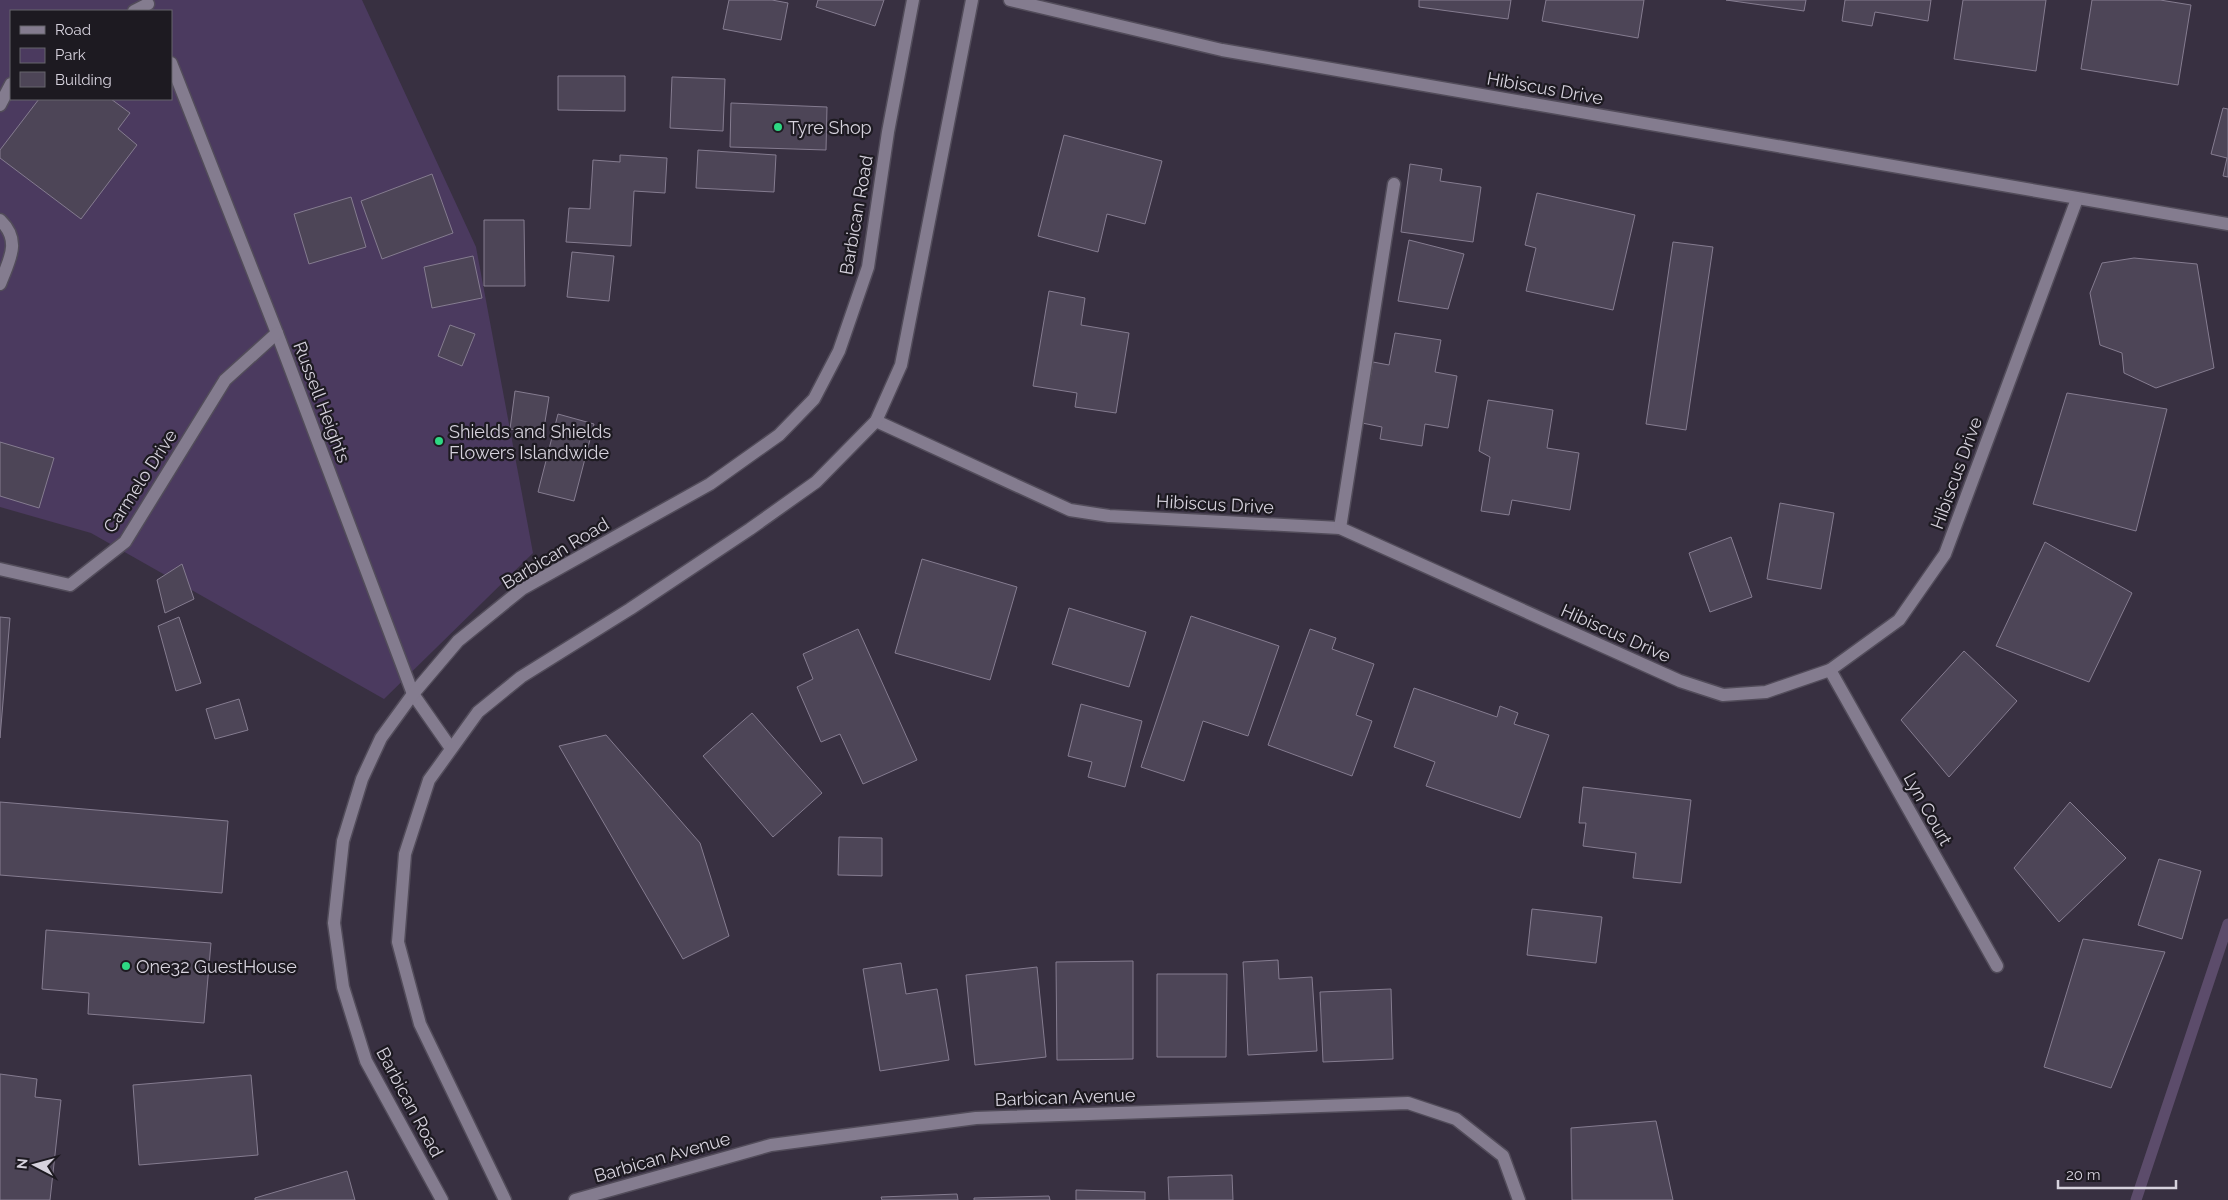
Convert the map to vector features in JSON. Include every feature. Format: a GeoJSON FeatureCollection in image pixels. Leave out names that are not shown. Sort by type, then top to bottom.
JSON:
{"type":"FeatureCollection","features":[{"type":"Feature","properties":{"kind":"street","name":"Barbican Road"},"geometry":{"type":"LineString","coordinates":[[442,1200],[366,1060],[343,987],[334,923],[343,841],[362,780],[380,738],[413,694],[458,641],[522,589],[710,484],[778,435],[814,399],[839,351],[868,267],[888,132],[912,0]]}},
{"type":"Feature","properties":{"kind":"street"},"geometry":{"type":"LineString","coordinates":[[505,1200],[420,1024],[398,942],[404,854],[429,780],[450,747],[478,712],[522,677],[630,609],[816,482],[876,421],[901,365],[972,0]]}},
{"type":"Feature","properties":{"kind":"street","name":"Hibiscus Drive"},"geometry":{"type":"LineString","coordinates":[[1010,0],[1222,50],[2228,224]]}},
{"type":"Feature","properties":{"kind":"street"},"geometry":{"type":"LineString","coordinates":[[136,10],[149,5]]}},
{"type":"Feature","properties":{"kind":"street","name":"Russell Heights"},"geometry":{"type":"LineString","coordinates":[[172,66],[277,333],[413,694],[450,747]]}},
{"type":"Feature","properties":{"kind":"street"},"geometry":{"type":"LineString","coordinates":[[0,105],[10,86]]}},
{"type":"Feature","properties":{"kind":"street"},"geometry":{"type":"LineString","coordinates":[[1340,528],[1394,184]]}},
{"type":"Feature","properties":{"kind":"street","name":"Hibiscus Drive"},"geometry":{"type":"LineString","coordinates":[[876,421],[1070,510],[1109,516],[1340,528],[1680,681],[1723,695],[1766,692],[1830,670],[1899,620],[1945,554],[2077,199]]}},
{"type":"Feature","properties":{"kind":"street"},"geometry":{"type":"LineString","coordinates":[[0,220],[8,228],[14,248],[0,284]]}},
{"type":"Feature","properties":{"kind":"street","name":"Carmelo Drive"},"geometry":{"type":"LineString","coordinates":[[0,570],[70,585],[125,542],[225,380],[277,333]]}},
{"type":"Feature","properties":{"kind":"street","name":"Lyn Court"},"geometry":{"type":"LineString","coordinates":[[1830,670],[1997,966]]}},
{"type":"Feature","properties":{"kind":"street","name":"Barbican Avenue"},"geometry":{"type":"LineString","coordinates":[[575,1200],[771,1145],[976,1118],[1408,1103],[1456,1119],[1503,1156],[1519,1200]]}},
{"type":"Feature","properties":{"kind":"green space"},"geometry":{"type":"Polygon","coordinates":[[[0,0],[362,0],[476,247],[533,553],[384,699],[91,533],[0,507],[0,0]]]}},
{"type":"Feature","properties":{"kind":"building"},"geometry":{"type":"Polygon","coordinates":[[[729,0],[772,0],[788,3],[781,40],[723,29],[729,0]]]}},
{"type":"Feature","properties":{"kind":"building"},"geometry":{"type":"Polygon","coordinates":[[[818,0],[884,0],[875,26],[816,7],[818,0]]]}},
{"type":"Feature","properties":{"kind":"building"},"geometry":{"type":"Polygon","coordinates":[[[1419,0],[1511,0],[1508,19],[1419,7],[1419,0]]]}},
{"type":"Feature","properties":{"kind":"building"},"geometry":{"type":"Polygon","coordinates":[[[1546,0],[1644,0],[1638,38],[1542,21],[1546,0]]]}},
{"type":"Feature","properties":{"kind":"building"},"geometry":{"type":"Polygon","coordinates":[[[1726,0],[1806,0],[1804,11],[1726,0]]]}},
{"type":"Feature","properties":{"kind":"building"},"geometry":{"type":"Polygon","coordinates":[[[1845,0],[1931,0],[1928,21],[1875,12],[1872,26],[1842,21],[1845,0]]]}},
{"type":"Feature","properties":{"kind":"building"},"geometry":{"type":"Polygon","coordinates":[[[1963,0],[2046,0],[2036,71],[1954,59],[1963,0]]]}},
{"type":"Feature","properties":{"kind":"building"},"geometry":{"type":"Polygon","coordinates":[[[2092,0],[2160,0],[2191,5],[2178,85],[2081,69],[2092,0]]]}},
{"type":"Feature","properties":{"kind":"building"},"geometry":{"type":"Polygon","coordinates":[[[558,76],[625,76],[625,111],[558,110],[558,76]]]}},
{"type":"Feature","properties":{"kind":"building"},"geometry":{"type":"Polygon","coordinates":[[[672,77],[725,79],[723,131],[670,128],[672,77]]]}},
{"type":"Feature","properties":{"kind":"building"},"geometry":{"type":"Polygon","coordinates":[[[38,100],[112,100],[130,113],[118,129],[137,145],[81,219],[0,158],[0,150],[38,100]]]}},
{"type":"Feature","properties":{"kind":"building","name":"Tyre Shop"},"geometry":{"type":"Polygon","coordinates":[[[731,103],[827,107],[826,150],[730,147],[731,103]]]}},
{"type":"Feature","properties":{"kind":"building"},"geometry":{"type":"Polygon","coordinates":[[[2223,108],[2228,109],[2228,177],[2223,176],[2227,158],[2211,154],[2223,108]]]}},
{"type":"Feature","properties":{"kind":"building"},"geometry":{"type":"Polygon","coordinates":[[[1064,135],[1162,161],[1145,224],[1107,214],[1098,252],[1038,236],[1064,135]]]}},
{"type":"Feature","properties":{"kind":"building"},"geometry":{"type":"Polygon","coordinates":[[[698,150],[776,155],[774,192],[696,188],[698,150]]]}},
{"type":"Feature","properties":{"kind":"building"},"geometry":{"type":"Polygon","coordinates":[[[620,155],[667,158],[665,193],[634,191],[631,246],[566,242],[569,208],[590,209],[593,160],[620,162],[620,155]]]}},
{"type":"Feature","properties":{"kind":"building"},"geometry":{"type":"Polygon","coordinates":[[[1410,164],[1442,169],[1440,181],[1481,187],[1473,242],[1401,232],[1410,164]]]}},
{"type":"Feature","properties":{"kind":"building"},"geometry":{"type":"Polygon","coordinates":[[[432,174],[453,233],[382,259],[361,201],[432,174]]]}},
{"type":"Feature","properties":{"kind":"building"},"geometry":{"type":"Polygon","coordinates":[[[1537,193],[1635,215],[1613,310],[1526,291],[1536,248],[1525,245],[1537,193]]]}},
{"type":"Feature","properties":{"kind":"building"},"geometry":{"type":"Polygon","coordinates":[[[351,197],[366,247],[309,264],[294,214],[351,197]]]}},
{"type":"Feature","properties":{"kind":"building"},"geometry":{"type":"Polygon","coordinates":[[[484,220],[524,220],[525,286],[484,286],[484,220]]]}},
{"type":"Feature","properties":{"kind":"building"},"geometry":{"type":"Polygon","coordinates":[[[1409,240],[1464,254],[1448,309],[1398,301],[1409,240]]]}},
{"type":"Feature","properties":{"kind":"building"},"geometry":{"type":"Polygon","coordinates":[[[1673,242],[1713,247],[1686,430],[1646,424],[1673,242]]]}},
{"type":"Feature","properties":{"kind":"building"},"geometry":{"type":"Polygon","coordinates":[[[572,252],[614,256],[609,301],[567,297],[572,252]]]}},
{"type":"Feature","properties":{"kind":"building"},"geometry":{"type":"Polygon","coordinates":[[[473,256],[482,298],[432,308],[424,267],[473,256]]]}},
{"type":"Feature","properties":{"kind":"building"},"geometry":{"type":"Polygon","coordinates":[[[2134,258],[2197,264],[2214,368],[2156,388],[2124,373],[2122,353],[2100,345],[2090,293],[2102,263],[2134,258]]]}},
{"type":"Feature","properties":{"kind":"building"},"geometry":{"type":"Polygon","coordinates":[[[1049,291],[1085,298],[1081,325],[1129,333],[1116,413],[1075,407],[1077,393],[1033,386],[1049,291]]]}},
{"type":"Feature","properties":{"kind":"building"},"geometry":{"type":"Polygon","coordinates":[[[450,325],[475,334],[462,366],[438,356],[450,325]]]}},
{"type":"Feature","properties":{"kind":"building"},"geometry":{"type":"Polygon","coordinates":[[[1395,333],[1441,340],[1435,372],[1457,376],[1448,428],[1425,424],[1422,446],[1380,439],[1382,427],[1362,423],[1373,362],[1389,365],[1395,333]]]}},
{"type":"Feature","properties":{"kind":"building"},"geometry":{"type":"Polygon","coordinates":[[[515,391],[549,397],[543,434],[510,429],[515,391]]]}},
{"type":"Feature","properties":{"kind":"building"},"geometry":{"type":"Polygon","coordinates":[[[2067,393],[2167,409],[2136,531],[2033,504],[2067,393]]]}},
{"type":"Feature","properties":{"kind":"building"},"geometry":{"type":"Polygon","coordinates":[[[1488,400],[1553,410],[1547,448],[1579,453],[1570,510],[1512,500],[1509,515],[1481,511],[1490,457],[1479,451],[1488,400]]]}},
{"type":"Feature","properties":{"kind":"building"},"geometry":{"type":"Polygon","coordinates":[[[558,414],[594,424],[574,501],[538,492],[558,414]]]}},
{"type":"Feature","properties":{"kind":"building"},"geometry":{"type":"Polygon","coordinates":[[[0,442],[54,458],[39,508],[0,496],[0,442]]]}},
{"type":"Feature","properties":{"kind":"building"},"geometry":{"type":"Polygon","coordinates":[[[1780,503],[1834,513],[1821,589],[1767,579],[1780,503]]]}},
{"type":"Feature","properties":{"kind":"building"},"geometry":{"type":"Polygon","coordinates":[[[1731,537],[1752,597],[1710,612],[1689,553],[1731,537]]]}},
{"type":"Feature","properties":{"kind":"building"},"geometry":{"type":"Polygon","coordinates":[[[2045,542],[2132,593],[2089,682],[1996,646],[2045,542]]]}},
{"type":"Feature","properties":{"kind":"building"},"geometry":{"type":"Polygon","coordinates":[[[922,559],[1017,587],[990,680],[895,653],[922,559]]]}},
{"type":"Feature","properties":{"kind":"building"},"geometry":{"type":"Polygon","coordinates":[[[182,564],[194,599],[165,613],[157,580],[182,564]]]}},
{"type":"Feature","properties":{"kind":"building"},"geometry":{"type":"Polygon","coordinates":[[[1069,608],[1146,632],[1129,687],[1052,664],[1069,608]]]}},
{"type":"Feature","properties":{"kind":"building"},"geometry":{"type":"Polygon","coordinates":[[[1191,616],[1279,646],[1248,736],[1203,721],[1184,781],[1141,767],[1191,616]]]}},
{"type":"Feature","properties":{"kind":"building"},"geometry":{"type":"Polygon","coordinates":[[[0,617],[10,618],[0,738],[0,617]]]}},
{"type":"Feature","properties":{"kind":"building"},"geometry":{"type":"Polygon","coordinates":[[[179,617],[201,683],[176,691],[158,626],[179,617]]]}},
{"type":"Feature","properties":{"kind":"building"},"geometry":{"type":"Polygon","coordinates":[[[858,629],[917,760],[863,784],[840,734],[821,742],[797,687],[813,679],[803,654],[858,629]]]}},
{"type":"Feature","properties":{"kind":"building"},"geometry":{"type":"Polygon","coordinates":[[[1310,629],[1336,638],[1332,649],[1374,664],[1356,715],[1372,721],[1352,776],[1268,745],[1310,629]]]}},
{"type":"Feature","properties":{"kind":"building"},"geometry":{"type":"Polygon","coordinates":[[[1964,651],[2017,701],[1949,777],[1901,720],[1964,651]]]}},
{"type":"Feature","properties":{"kind":"building"},"geometry":{"type":"Polygon","coordinates":[[[1414,688],[1497,717],[1500,706],[1518,713],[1514,724],[1549,735],[1520,818],[1426,786],[1435,762],[1394,747],[1414,688]]]}},
{"type":"Feature","properties":{"kind":"building"},"geometry":{"type":"Polygon","coordinates":[[[239,699],[248,730],[215,739],[206,709],[239,699]]]}},
{"type":"Feature","properties":{"kind":"building"},"geometry":{"type":"Polygon","coordinates":[[[1081,704],[1142,721],[1125,787],[1088,777],[1092,762],[1068,756],[1081,704]]]}},
{"type":"Feature","properties":{"kind":"building"},"geometry":{"type":"Polygon","coordinates":[[[752,713],[822,793],[773,837],[703,756],[752,713]]]}},
{"type":"Feature","properties":{"kind":"building"},"geometry":{"type":"Polygon","coordinates":[[[606,735],[700,843],[729,936],[683,959],[559,746],[606,735]]]}},
{"type":"Feature","properties":{"kind":"building"},"geometry":{"type":"Polygon","coordinates":[[[1583,787],[1691,800],[1681,883],[1633,878],[1636,853],[1583,846],[1586,823],[1579,823],[1583,787]]]}},
{"type":"Feature","properties":{"kind":"building"},"geometry":{"type":"Polygon","coordinates":[[[0,802],[228,821],[222,893],[0,875],[0,802]]]}},
{"type":"Feature","properties":{"kind":"building"},"geometry":{"type":"Polygon","coordinates":[[[2070,802],[2126,858],[2059,922],[2014,868],[2070,802]]]}},
{"type":"Feature","properties":{"kind":"building"},"geometry":{"type":"Polygon","coordinates":[[[839,837],[882,838],[882,876],[838,875],[839,837]]]}},
{"type":"Feature","properties":{"kind":"building"},"geometry":{"type":"Polygon","coordinates":[[[2159,859],[2201,871],[2182,939],[2138,925],[2159,859]]]}},
{"type":"Feature","properties":{"kind":"building"},"geometry":{"type":"Polygon","coordinates":[[[1532,909],[1602,917],[1596,963],[1527,955],[1532,909]]]}},
{"type":"Feature","properties":{"kind":"building","name":"One32 GuestHouse"},"geometry":{"type":"Polygon","coordinates":[[[46,930],[211,943],[204,1023],[88,1014],[89,993],[42,989],[46,930]]]}},
{"type":"Feature","properties":{"kind":"building"},"geometry":{"type":"Polygon","coordinates":[[[2083,939],[2165,952],[2111,1088],[2044,1067],[2083,939]]]}},
{"type":"Feature","properties":{"kind":"building"},"geometry":{"type":"Polygon","coordinates":[[[1278,960],[1279,979],[1312,977],[1317,1051],[1248,1055],[1243,962],[1278,960]]]}},
{"type":"Feature","properties":{"kind":"building"},"geometry":{"type":"Polygon","coordinates":[[[1133,961],[1133,1059],[1057,1060],[1056,962],[1133,961]]]}},
{"type":"Feature","properties":{"kind":"building"},"geometry":{"type":"Polygon","coordinates":[[[901,963],[906,994],[937,989],[949,1060],[880,1071],[863,969],[901,963]]]}},
{"type":"Feature","properties":{"kind":"building"},"geometry":{"type":"Polygon","coordinates":[[[1037,967],[1046,1057],[975,1065],[966,975],[1037,967]]]}},
{"type":"Feature","properties":{"kind":"building"},"geometry":{"type":"Polygon","coordinates":[[[1157,974],[1227,974],[1226,1057],[1157,1057],[1157,974]]]}},
{"type":"Feature","properties":{"kind":"building"},"geometry":{"type":"Polygon","coordinates":[[[1391,989],[1393,1059],[1323,1062],[1320,992],[1391,989]]]}},
{"type":"Feature","properties":{"kind":"building"},"geometry":{"type":"Polygon","coordinates":[[[0,1074],[37,1079],[35,1097],[61,1100],[50,1200],[0,1200],[0,1074]]]}},
{"type":"Feature","properties":{"kind":"building"},"geometry":{"type":"Polygon","coordinates":[[[251,1075],[258,1155],[139,1165],[133,1085],[251,1075]]]}},
{"type":"Feature","properties":{"kind":"building"},"geometry":{"type":"Polygon","coordinates":[[[1656,1121],[1673,1200],[1572,1200],[1571,1128],[1656,1121]]]}},
{"type":"Feature","properties":{"kind":"building"},"geometry":{"type":"Polygon","coordinates":[[[347,1171],[355,1200],[255,1200],[255,1198],[347,1171]]]}},
{"type":"Feature","properties":{"kind":"building"},"geometry":{"type":"Polygon","coordinates":[[[1232,1175],[1233,1200],[1169,1200],[1168,1177],[1232,1175]]]}},
{"type":"Feature","properties":{"kind":"building"},"geometry":{"type":"Polygon","coordinates":[[[1076,1190],[1145,1192],[1145,1200],[1076,1200],[1076,1190]]]}},
{"type":"Feature","properties":{"kind":"building"},"geometry":{"type":"Polygon","coordinates":[[[957,1194],[958,1200],[882,1200],[881,1197],[957,1194]]]}},
{"type":"Feature","properties":{"kind":"building"},"geometry":{"type":"Polygon","coordinates":[[[1049,1196],[1050,1200],[974,1200],[974,1198],[1049,1196]]]}},
{"type":"Feature","properties":{"kind":"waterway"},"geometry":{"type":"LineString","coordinates":[[2136,1200],[2228,924]]}},
{"type":"Feature","properties":{"kind":"place","name":"Tyre Shop"},"geometry":{"type":"Point","coordinates":[778,127]}},
{"type":"Feature","properties":{"kind":"place","name":"Shields and Shields Flowers Islandwide"},"geometry":{"type":"Point","coordinates":[439,441]}},
{"type":"Feature","properties":{"kind":"place","name":"One32 GuestHouse"},"geometry":{"type":"Point","coordinates":[126,966]}}]}
